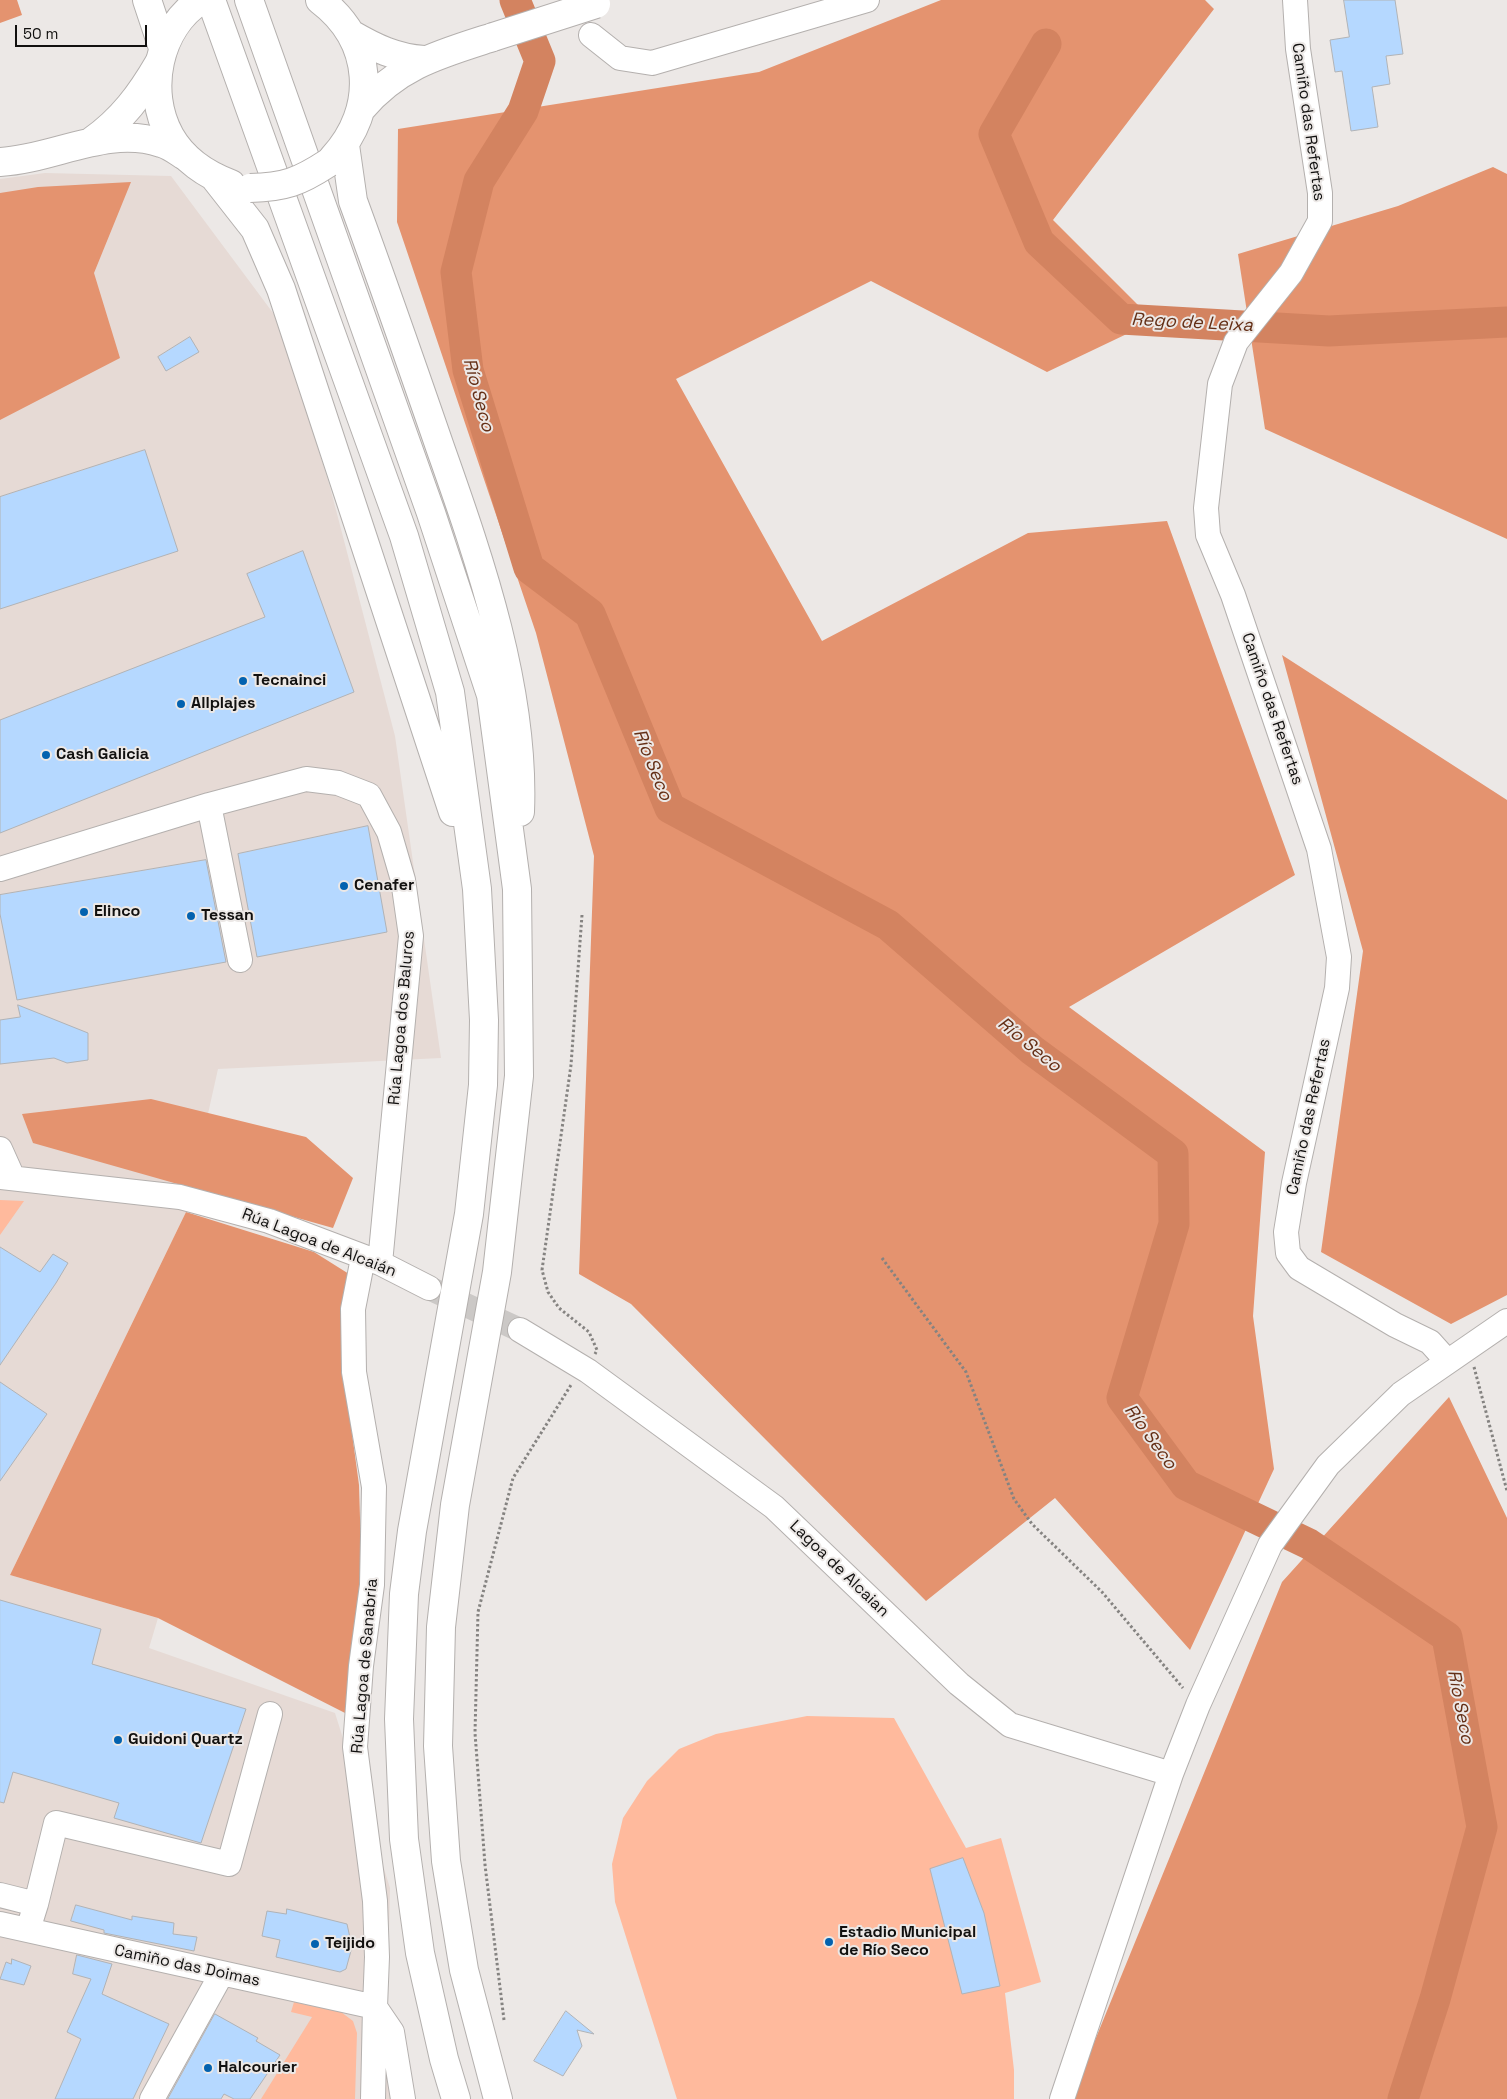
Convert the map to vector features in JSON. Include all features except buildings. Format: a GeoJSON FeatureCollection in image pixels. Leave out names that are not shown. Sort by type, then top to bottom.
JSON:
{"type":"FeatureCollection","features":[{"type":"Feature","properties":{"kind":"main road"},"geometry":{"type":"LineString","coordinates":[[147,0],[161,56],[157,88],[160,113],[170,136],[185,156]]}},
{"type":"Feature","properties":{"kind":"main road"},"geometry":{"type":"LineString","coordinates":[[211,0],[404,536],[450,692],[478,889],[484,1020],[483,1084],[469,1214],[412,1531],[404,1594],[399,1719],[404,1839],[420,1953],[444,2059],[456,2099]]}},
{"type":"Feature","properties":{"kind":"main road"},"geometry":{"type":"LineString","coordinates":[[249,0],[431,513],[491,695],[517,889]]}},
{"type":"Feature","properties":{"kind":"main road"},"geometry":{"type":"LineString","coordinates":[[215,178],[250,188],[278,187],[305,178],[336,154],[355,128],[364,90],[359,51],[351,34],[341,20],[320,0]]}},
{"type":"Feature","properties":{"kind":"main road"},"geometry":{"type":"LineString","coordinates":[[361,109],[384,84],[424,60],[602,2]]}},
{"type":"Feature","properties":{"kind":"main road"},"geometry":{"type":"LineString","coordinates":[[92,141],[112,127],[136,100],[161,56],[172,30],[193,7]]}},
{"type":"Feature","properties":{"kind":"main road"},"geometry":{"type":"LineString","coordinates":[[351,34],[382,51],[407,58],[424,60]]}},
{"type":"Feature","properties":{"kind":"main road"},"geometry":{"type":"LineString","coordinates":[[0,162],[46,156],[92,141],[127,137],[162,143],[185,156],[215,178],[255,229],[281,289],[425,722],[478,889]]}},
{"type":"Feature","properties":{"kind":"main road"},"geometry":{"type":"LineString","coordinates":[[336,154],[471,534],[495,617],[510,690],[522,773],[517,889],[519,1076],[497,1272],[455,1505],[441,1627],[438,1746],[446,1860],[464,1970],[498,2099]]}},
{"type":"Feature","properties":{"kind":"street"},"geometry":{"type":"LineString","coordinates":[[591,35],[620,58],[652,63],[867,0]]}},
{"type":"Feature","properties":{"kind":"street","name":"Camiño das Refertas"},"geometry":{"type":"LineString","coordinates":[[1296,0],[1298,50],[1320,193],[1320,221],[1291,273],[1236,342],[1220,384],[1206,508],[1208,535],[1233,595],[1319,849],[1339,957],[1337,988],[1294,1183],[1286,1232],[1288,1253],[1299,1268],[1395,1325],[1430,1342],[1447,1361]]}},
{"type":"Feature","properties":{"kind":"street","name":"Rúa Lagoa dos Baluros"},"geometry":{"type":"LineString","coordinates":[[0,869],[209,805],[306,779],[338,783],[369,795],[388,832],[403,880],[411,936],[372,1260]]}},
{"type":"Feature","properties":{"kind":"street"},"geometry":{"type":"LineString","coordinates":[[209,805],[240,960]]}},
{"type":"Feature","properties":{"kind":"street"},"geometry":{"type":"LineString","coordinates":[[0,1149],[7,1178]]}},
{"type":"Feature","properties":{"kind":"street","name":"Rúa Lagoa de Alcaián"},"geometry":{"type":"LineString","coordinates":[[7,1178],[180,1197],[268,1221],[372,1260],[429,1288]]}},
{"type":"Feature","properties":{"kind":"street","name":"Rúa Lagoa de Sanabria"},"geometry":{"type":"LineString","coordinates":[[372,1260],[353,1309],[354,1372],[374,1487],[372,1585],[361,1666],[355,1748],[375,1902],[378,1957],[373,2099]]}},
{"type":"Feature","properties":{"kind":"street"},"geometry":{"type":"LineString","coordinates":[[1062,2099],[1171,1774],[1198,1705],[1270,1545],[1328,1465],[1401,1394],[1507,1321]]}},
{"type":"Feature","properties":{"kind":"street","name":"Lagoa de Alcaian"},"geometry":{"type":"LineString","coordinates":[[520,1330],[585,1369],[774,1507],[959,1684],[1010,1725],[1171,1774]]}},
{"type":"Feature","properties":{"kind":"street"},"geometry":{"type":"LineString","coordinates":[[28,1930],[56,1822],[229,1864],[270,1714]]}},
{"type":"Feature","properties":{"kind":"street"},"geometry":{"type":"LineString","coordinates":[[0,1895],[36,1904]]}},
{"type":"Feature","properties":{"kind":"street","name":"Camiño das Doimas"},"geometry":{"type":"LineString","coordinates":[[0,1924],[375,2006]]}},
{"type":"Feature","properties":{"kind":"street"},"geometry":{"type":"LineString","coordinates":[[152,2099],[222,1973]]}},
{"type":"Feature","properties":{"kind":"street"},"geometry":{"type":"LineString","coordinates":[[375,2006],[392,2032],[403,2099]]}},
{"type":"Feature","properties":{"kind":"path"},"geometry":{"type":"LineString","coordinates":[[504,2020],[485,1865],[475,1732],[478,1612],[513,1478],[597,1350],[589,1332],[558,1308],[548,1292],[542,1270],[571,1065],[582,915]]}},
{"type":"Feature","properties":{"kind":"path"},"geometry":{"type":"LineString","coordinates":[[882,1258],[966,1372],[1014,1499],[1032,1524],[1102,1592],[1198,1705]]}},
{"type":"Feature","properties":{"kind":"path"},"geometry":{"type":"LineString","coordinates":[[1467,1347],[1480,1386],[1507,1491]]}},
{"type":"Feature","properties":{"kind":"shaded area"},"geometry":{"type":"Polygon","coordinates":[[[0,0],[17,0],[22,15],[0,23],[0,0]]]}},
{"type":"Feature","properties":{"kind":"shaded area"},"geometry":{"type":"Polygon","coordinates":[[[941,0],[1205,0],[1214,9],[1053,220],[1154,321],[1047,372],[871,281],[676,379],[822,641],[1028,533],[1167,521],[1295,875],[1069,1007],[1265,1152],[1253,1316],[1274,1469],[1190,1650],[1055,1498],[926,1601],[631,1304],[579,1274],[594,856],[536,633],[397,222],[398,129],[759,72],[941,0]]]}},
{"type":"Feature","properties":{"kind":"shaded area"},"geometry":{"type":"Polygon","coordinates":[[[1493,167],[1507,174],[1507,539],[1265,429],[1238,254],[1398,206],[1493,167]]]}},
{"type":"Feature","properties":{"kind":"shaded area"},"geometry":{"type":"Polygon","coordinates":[[[45,173],[171,176],[279,321],[330,487],[395,736],[441,1058],[218,1069],[186,1212],[10,1575],[158,1618],[149,1648],[335,1713],[390,1888],[387,2028],[392,2099],[0,2099],[0,179],[45,173]]]}},
{"type":"Feature","properties":{"kind":"shaded area"},"geometry":{"type":"Polygon","coordinates":[[[131,182],[94,273],[120,358],[0,420],[0,193],[38,187],[131,182]]]}},
{"type":"Feature","properties":{"kind":"shaded area"},"geometry":{"type":"Polygon","coordinates":[[[1282,655],[1507,800],[1507,1295],[1451,1324],[1321,1252],[1363,951],[1282,655]]]}},
{"type":"Feature","properties":{"kind":"shaded area"},"geometry":{"type":"Polygon","coordinates":[[[151,1099],[306,1137],[353,1178],[333,1228],[33,1143],[22,1114],[151,1099]]]}},
{"type":"Feature","properties":{"kind":"shaded area"},"geometry":{"type":"Polygon","coordinates":[[[0,1200],[24,1201],[0,1235],[0,1200]]]}},
{"type":"Feature","properties":{"kind":"shaded area"},"geometry":{"type":"Polygon","coordinates":[[[186,1212],[314,1252],[349,1274],[341,1352],[359,1485],[362,1584],[347,1714],[158,1618],[10,1575],[186,1212]]]}},
{"type":"Feature","properties":{"kind":"shaded area"},"geometry":{"type":"Polygon","coordinates":[[[1449,1397],[1507,1518],[1507,2099],[1071,2099],[1282,1582],[1449,1397]]]}},
{"type":"Feature","properties":{"kind":"shaded area","name":"Estadio Municipal de Río Seco"},"geometry":{"type":"Polygon","coordinates":[[[807,1716],[894,1718],[966,1848],[1001,1838],[1041,1982],[1005,1993],[1014,2070],[1014,2099],[677,2099],[615,1902],[612,1864],[623,1818],[647,1781],[679,1749],[716,1734],[807,1716]]]}},
{"type":"Feature","properties":{"kind":"shaded area"},"geometry":{"type":"Polygon","coordinates":[[[294,2002],[341,2012],[353,2021],[357,2033],[355,2099],[261,2099],[312,2017],[291,2012],[294,2002]]]}},
{"type":"Feature","properties":{"kind":"waterway","name":"Río Seco"},"geometry":{"type":"LineString","coordinates":[[515,0],[540,61],[523,111],[479,181],[456,272],[468,370],[529,568],[590,614],[670,808],[888,925],[1032,1050],[1173,1154],[1174,1224],[1122,1398],[1186,1485],[1309,1544],[1447,1637],[1482,1827],[1435,1999],[1403,2099]]}},
{"type":"Feature","properties":{"kind":"waterway","name":"Rego de Leixa"},"geometry":{"type":"LineString","coordinates":[[1046,44],[994,134],[1039,242],[1121,319],[1329,331],[1507,322]]}},
{"type":"Feature","properties":{"kind":"tunnel"},"geometry":{"type":"LineString","coordinates":[[429,1288],[520,1330]]}},
{"type":"Feature","properties":{"kind":"place","name":"Tecnainci"},"geometry":{"type":"Point","coordinates":[243,681]}},
{"type":"Feature","properties":{"kind":"place","name":"Allplajes"},"geometry":{"type":"Point","coordinates":[181,704]}},
{"type":"Feature","properties":{"kind":"place","name":"Cash Galicia"},"geometry":{"type":"Point","coordinates":[46,755]}},
{"type":"Feature","properties":{"kind":"place","name":"Cenafer"},"geometry":{"type":"Point","coordinates":[344,886]}},
{"type":"Feature","properties":{"kind":"place","name":"Elinco"},"geometry":{"type":"Point","coordinates":[84,912]}},
{"type":"Feature","properties":{"kind":"place","name":"Tessan"},"geometry":{"type":"Point","coordinates":[191,916]}},
{"type":"Feature","properties":{"kind":"place","name":"Guidoni Quartz"},"geometry":{"type":"Point","coordinates":[118,1740]}},
{"type":"Feature","properties":{"kind":"place","name":"Estadio Municipal de Río Seco"},"geometry":{"type":"Point","coordinates":[829,1942]}},
{"type":"Feature","properties":{"kind":"place","name":"Teijido"},"geometry":{"type":"Point","coordinates":[315,1944]}},
{"type":"Feature","properties":{"kind":"place","name":"Halcourier"},"geometry":{"type":"Point","coordinates":[208,2068]}}]}
